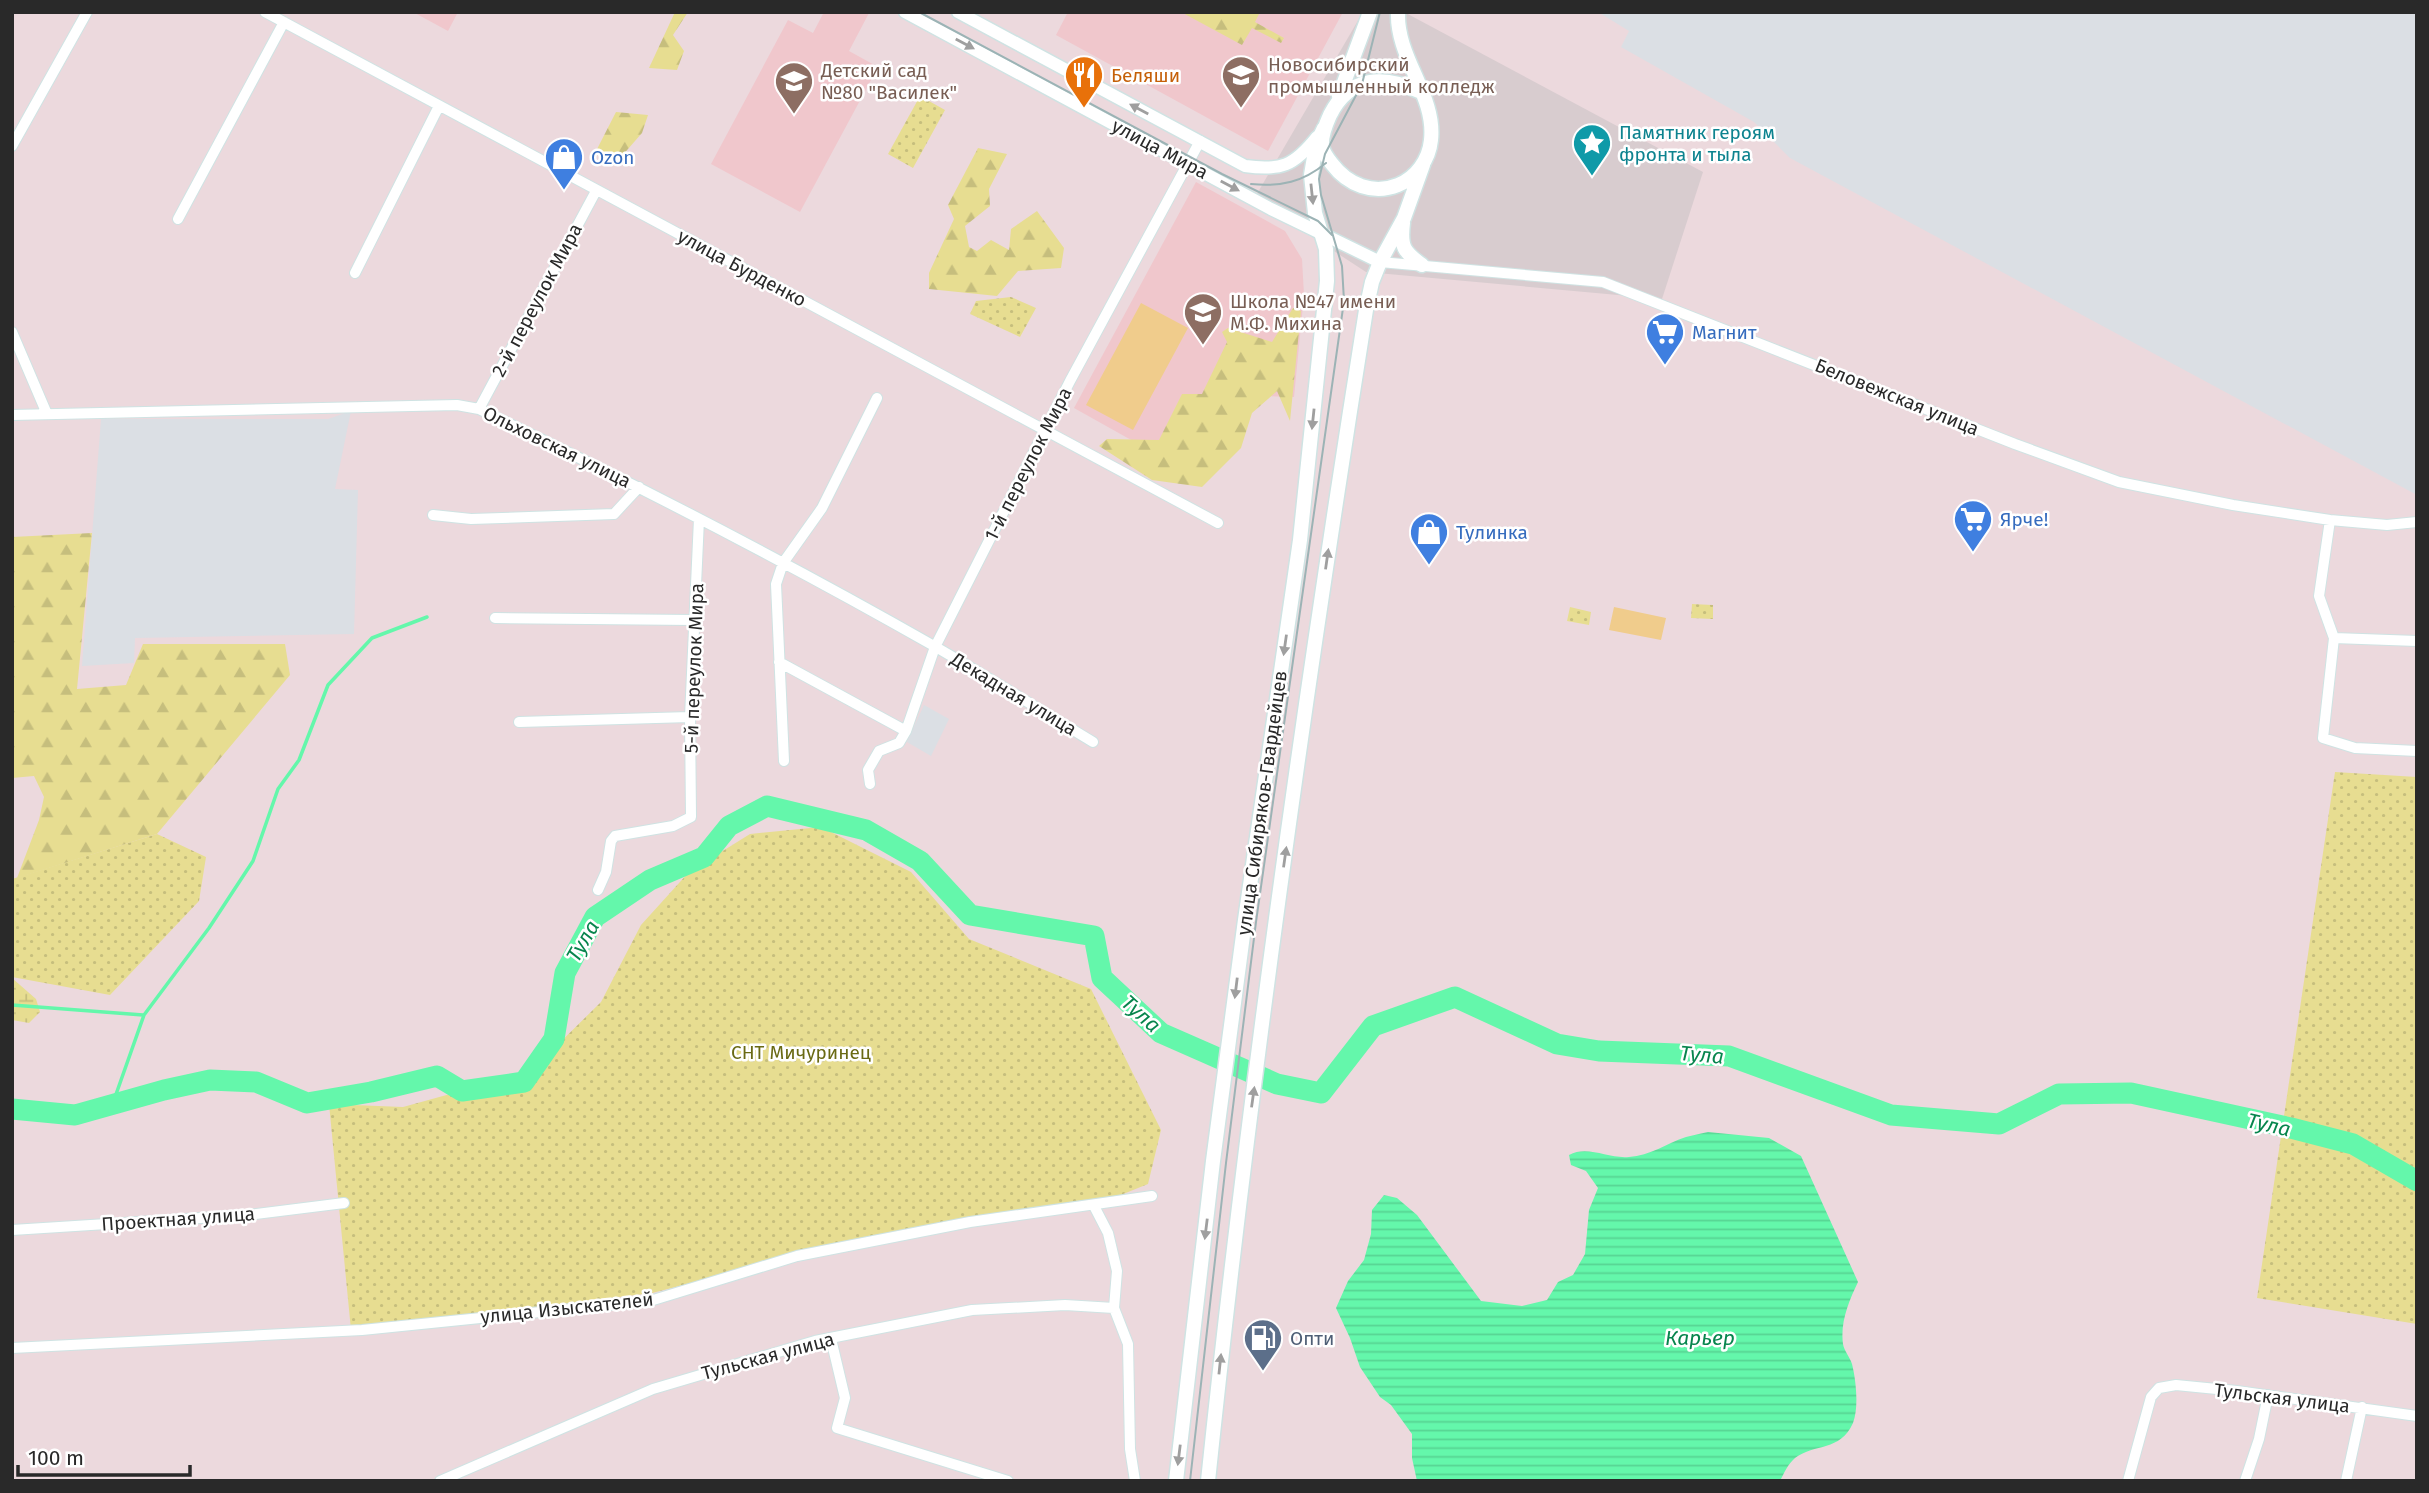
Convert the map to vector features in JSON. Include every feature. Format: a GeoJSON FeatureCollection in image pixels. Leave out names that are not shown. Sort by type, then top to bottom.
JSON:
{"type":"FeatureCollection","features":[{"type":"Feature","properties":{"kind":"main road"},"geometry":{"type":"LineString","coordinates":[[1370,12],[1337,101],[1324,128],[1322,145],[1325,154],[1341,176],[1360,187],[1386,190],[1410,181],[1423,165],[1431,143],[1432,123],[1427,103],[1402,44],[1398,12]]}},
{"type":"Feature","properties":{"kind":"main road"},"geometry":{"type":"LineString","coordinates":[[1337,101],[1351,88],[1370,81],[1401,83],[1421,92]]}},
{"type":"Feature","properties":{"kind":"main road","name":"улица Сибиряков-Гвардейцев"},"geometry":{"type":"LineString","coordinates":[[1177,1481],[1213,1161],[1300,540],[1327,281],[1326,248],[1312,197],[1311,166],[1324,128]]}},
{"type":"Feature","properties":{"kind":"main road","name":"улица Сибиряков-Гвардейцев"},"geometry":{"type":"LineString","coordinates":[[1208,1481],[1243,1165],[1338,488],[1366,310],[1372,282],[1404,218],[1423,165]]}},
{"type":"Feature","properties":{"kind":"main road"},"geometry":{"type":"LineString","coordinates":[[1404,218],[1401,237],[1406,253],[1422,265]]}},
{"type":"Feature","properties":{"kind":"street"},"geometry":{"type":"LineString","coordinates":[[12,146],[87,12]]}},
{"type":"Feature","properties":{"kind":"street","name":"улица Бурденко"},"geometry":{"type":"LineString","coordinates":[[265,12],[1218,523]]}},
{"type":"Feature","properties":{"kind":"street","name":"улица Мира"},"geometry":{"type":"LineString","coordinates":[[905,12],[1322,234],[1380,262]]}},
{"type":"Feature","properties":{"kind":"street","name":"улица Мира"},"geometry":{"type":"LineString","coordinates":[[958,12],[1245,166],[1285,166],[1304,154],[1324,128]]}},
{"type":"Feature","properties":{"kind":"street"},"geometry":{"type":"LineString","coordinates":[[178,219],[284,22]]}},
{"type":"Feature","properties":{"kind":"street"},"geometry":{"type":"LineString","coordinates":[[355,272],[439,106]]}},
{"type":"Feature","properties":{"kind":"street","name":"1-й переулок Мира"},"geometry":{"type":"LineString","coordinates":[[906,731],[935,647],[1200,141]]}},
{"type":"Feature","properties":{"kind":"street","name":"2-й переулок Мира"},"geometry":{"type":"LineString","coordinates":[[479,408],[596,191]]}},
{"type":"Feature","properties":{"kind":"street","name":"Беловежская улица"},"geometry":{"type":"LineString","coordinates":[[1380,262],[1603,282],[2015,444],[2119,482],[2233,505],[2330,520],[2387,526],[2417,522]]}},
{"type":"Feature","properties":{"kind":"street"},"geometry":{"type":"LineString","coordinates":[[12,332],[47,414]]}},
{"type":"Feature","properties":{"kind":"street"},"geometry":{"type":"LineString","coordinates":[[784,761],[776,584],[783,563],[822,508],[877,398]]}},
{"type":"Feature","properties":{"kind":"street","name":"Ольховская улица"},"geometry":{"type":"LineString","coordinates":[[12,415],[457,405],[479,408],[639,487],[935,647]]}},
{"type":"Feature","properties":{"kind":"street"},"geometry":{"type":"LineString","coordinates":[[433,515],[471,519],[614,514],[639,487]]}},
{"type":"Feature","properties":{"kind":"street","name":"5-й переулок Мира"},"geometry":{"type":"LineString","coordinates":[[598,890],[606,872],[611,841],[615,836],[673,826],[691,817],[690,717],[699,519]]}},
{"type":"Feature","properties":{"kind":"street"},"geometry":{"type":"LineString","coordinates":[[2330,520],[2319,596],[2334,638],[2323,738],[2355,748],[2417,751]]}},
{"type":"Feature","properties":{"kind":"street"},"geometry":{"type":"LineString","coordinates":[[495,618],[694,620]]}},
{"type":"Feature","properties":{"kind":"street"},"geometry":{"type":"LineString","coordinates":[[2334,638],[2417,641]]}},
{"type":"Feature","properties":{"kind":"street","name":"Декадная улица"},"geometry":{"type":"LineString","coordinates":[[935,647],[1093,742]]}},
{"type":"Feature","properties":{"kind":"street"},"geometry":{"type":"LineString","coordinates":[[779,662],[906,731],[899,743],[879,751],[868,771],[870,784]]}},
{"type":"Feature","properties":{"kind":"street"},"geometry":{"type":"LineString","coordinates":[[519,722],[690,717]]}},
{"type":"Feature","properties":{"kind":"street","name":"улица Изыскателей"},"geometry":{"type":"LineString","coordinates":[[12,1348],[362,1330],[650,1301],[797,1256],[970,1222],[1152,1196]]}},
{"type":"Feature","properties":{"kind":"street","name":"Проектная улица"},"geometry":{"type":"LineString","coordinates":[[12,1230],[248,1214],[344,1203]]}},
{"type":"Feature","properties":{"kind":"street"},"geometry":{"type":"LineString","coordinates":[[1094,1206],[1108,1233],[1117,1271],[1114,1308],[1128,1344],[1130,1449],[1135,1481]]}},
{"type":"Feature","properties":{"kind":"street","name":"Тульская улица"},"geometry":{"type":"LineString","coordinates":[[440,1481],[653,1389],[815,1341],[972,1310],[1065,1305],[1114,1308]]}},
{"type":"Feature","properties":{"kind":"street"},"geometry":{"type":"LineString","coordinates":[[831,1339],[845,1398],[837,1429],[1008,1481]]}},
{"type":"Feature","properties":{"kind":"street","name":"Тульская улица"},"geometry":{"type":"LineString","coordinates":[[2129,1481],[2151,1396],[2159,1388],[2176,1385],[2417,1416]]}},
{"type":"Feature","properties":{"kind":"street"},"geometry":{"type":"LineString","coordinates":[[2245,1481],[2259,1438],[2268,1395]]}},
{"type":"Feature","properties":{"kind":"street"},"geometry":{"type":"LineString","coordinates":[[2346,1481],[2362,1407]]}},
{"type":"Feature","properties":{"kind":"shaded area"},"geometry":{"type":"Polygon","coordinates":[[[413,12],[458,12],[448,31],[413,12]]]}},
{"type":"Feature","properties":{"kind":"shaded area","name":"Детский сад №80 \"Василек\""},"geometry":{"type":"Polygon","coordinates":[[[824,12],[869,13],[849,51],[878,67],[800,212],[711,164],[788,20],[813,33],[824,12]]]}},
{"type":"Feature","properties":{"kind":"shaded area","name":"Новосибирский промышленный колледж"},"geometry":{"type":"Polygon","coordinates":[[[1068,12],[1343,12],[1268,151],[1056,35],[1068,12]]]}},
{"type":"Feature","properties":{"kind":"shaded area"},"geometry":{"type":"Polygon","coordinates":[[[1363,12],[1404,12],[1703,172],[1662,299],[1366,272],[1254,199],[1363,12]]]}},
{"type":"Feature","properties":{"kind":"shaded area"},"geometry":{"type":"Polygon","coordinates":[[[1598,12],[2417,12],[2417,495],[1790,158],[1754,122],[1621,47],[1629,31],[1598,12]]]}},
{"type":"Feature","properties":{"kind":"shaded area","name":"Школа №47 имени М.Ф. Михина"},"geometry":{"type":"Polygon","coordinates":[[[1196,182],[1285,231],[1302,259],[1304,295],[1294,397],[1259,396],[1158,455],[1074,408],[1196,182]]]}},
{"type":"Feature","properties":{"kind":"shaded area"},"geometry":{"type":"Polygon","coordinates":[[[1141,303],[1188,328],[1133,430],[1086,405],[1141,303]]]}},
{"type":"Feature","properties":{"kind":"shaded area"},"geometry":{"type":"Polygon","coordinates":[[[351,411],[335,489],[358,490],[354,634],[135,638],[134,663],[82,666],[101,419],[328,419],[351,411]]]}},
{"type":"Feature","properties":{"kind":"shaded area"},"geometry":{"type":"Polygon","coordinates":[[[1614,607],[1666,618],[1661,640],[1609,630],[1614,607]]]}},
{"type":"Feature","properties":{"kind":"shaded area"},"geometry":{"type":"Polygon","coordinates":[[[924,705],[949,719],[931,756],[907,742],[924,705]]]}},
{"type":"Feature","properties":{"kind":"green space"},"geometry":{"type":"Polygon","coordinates":[[[675,12],[688,12],[673,35],[684,51],[677,70],[649,68],[675,12]]]}},
{"type":"Feature","properties":{"kind":"green space"},"geometry":{"type":"Polygon","coordinates":[[[1181,12],[1260,12],[1255,22],[1284,38],[1281,43],[1252,28],[1242,45],[1181,12]]]}},
{"type":"Feature","properties":{"kind":"green space"},"geometry":{"type":"Polygon","coordinates":[[[920,96],[945,110],[913,168],[888,154],[920,96]]]}},
{"type":"Feature","properties":{"kind":"green space"},"geometry":{"type":"Polygon","coordinates":[[[616,112],[648,115],[642,133],[621,157],[594,155],[616,112]]]}},
{"type":"Feature","properties":{"kind":"green space"},"geometry":{"type":"Polygon","coordinates":[[[978,148],[1007,154],[989,189],[990,206],[965,226],[969,247],[977,251],[991,240],[1009,250],[1011,229],[1037,211],[1064,248],[1061,268],[1018,271],[997,296],[929,289],[929,273],[954,219],[948,205],[978,148]]]}},
{"type":"Feature","properties":{"kind":"green space"},"geometry":{"type":"Polygon","coordinates":[[[1011,297],[1036,308],[1020,337],[970,314],[976,301],[1011,297]]]}},
{"type":"Feature","properties":{"kind":"green space"},"geometry":{"type":"Polygon","coordinates":[[[1293,308],[1301,311],[1290,421],[1277,391],[1252,413],[1241,448],[1202,487],[1152,480],[1099,446],[1107,439],[1159,440],[1182,394],[1202,394],[1227,342],[1222,332],[1228,328],[1272,342],[1293,308]]]}},
{"type":"Feature","properties":{"kind":"green space"},"geometry":{"type":"Polygon","coordinates":[[[92,533],[77,689],[126,685],[143,644],[285,644],[290,675],[157,834],[17,878],[39,820],[44,797],[34,776],[12,778],[12,537],[92,533]]]}},
{"type":"Feature","properties":{"kind":"green space"},"geometry":{"type":"Polygon","coordinates":[[[1692,604],[1713,605],[1713,619],[1691,618],[1692,604]]]}},
{"type":"Feature","properties":{"kind":"green space"},"geometry":{"type":"Polygon","coordinates":[[[1570,607],[1591,612],[1589,625],[1567,621],[1570,607]]]}},
{"type":"Feature","properties":{"kind":"green space"},"geometry":{"type":"Polygon","coordinates":[[[2335,772],[2417,777],[2417,1324],[2257,1298],[2335,772]]]}},
{"type":"Feature","properties":{"kind":"green space","name":"СНТ Мичуринец"},"geometry":{"type":"Polygon","coordinates":[[[821,827],[911,872],[969,939],[1091,989],[1161,1130],[1148,1184],[1091,1207],[970,1222],[797,1256],[652,1293],[351,1330],[329,1104],[403,1107],[530,1072],[601,1002],[641,925],[689,872],[750,834],[821,827]]]}},
{"type":"Feature","properties":{"kind":"green space"},"geometry":{"type":"Polygon","coordinates":[[[157,834],[206,857],[199,901],[110,995],[12,977],[12,879],[157,834]]]}},
{"type":"Feature","properties":{"kind":"green space"},"geometry":{"type":"Polygon","coordinates":[[[12,978],[36,999],[40,1012],[29,1023],[12,1020],[12,978]]]}},
{"type":"Feature","properties":{"kind":"water","name":"Карьер"},"geometry":{"type":"Polygon","coordinates":[[[1708,1132],[1769,1138],[1801,1156],[1858,1282],[1843,1328],[1843,1344],[1852,1364],[1856,1394],[1855,1417],[1848,1432],[1834,1443],[1795,1458],[1780,1481],[1417,1481],[1412,1458],[1412,1434],[1391,1405],[1380,1397],[1360,1367],[1336,1308],[1348,1281],[1364,1260],[1371,1234],[1372,1210],[1384,1195],[1397,1198],[1417,1215],[1481,1301],[1522,1306],[1547,1300],[1558,1282],[1573,1275],[1585,1254],[1589,1210],[1598,1188],[1586,1171],[1571,1165],[1569,1155],[1583,1151],[1621,1157],[1637,1156],[1686,1137],[1708,1132]]]}},
{"type":"Feature","properties":{"kind":"waterway"},"geometry":{"type":"LineString","coordinates":[[75,1115],[114,1100],[144,1015],[209,928],[253,861],[278,789],[299,760],[328,685],[372,638],[427,617]]}},
{"type":"Feature","properties":{"kind":"waterway","name":"Тула"},"geometry":{"type":"LineString","coordinates":[[12,1109],[75,1115],[210,1080],[256,1082],[307,1103],[371,1092],[437,1076],[462,1091],[524,1082],[554,1039],[565,973],[595,917],[650,880],[704,857],[729,826],[767,806],[866,830],[920,861],[970,915],[1094,936],[1102,978],[1161,1033],[1277,1084],[1321,1093],[1373,1026],[1455,997],[1557,1044],[1599,1051],[1729,1056],[1891,1115],[1999,1124],[2059,1094],[2131,1093],[2353,1144],[2417,1181]]}},
{"type":"Feature","properties":{"kind":"waterway"},"geometry":{"type":"LineString","coordinates":[[12,1005],[143,1015]]}},
{"type":"Feature","properties":{"kind":"tram line"},"geometry":{"type":"LineString","coordinates":[[919,12],[1222,174],[1318,221],[1332,235]]}},
{"type":"Feature","properties":{"kind":"tram line"},"geometry":{"type":"LineString","coordinates":[[1190,1481],[1256,922],[1344,301],[1342,266],[1321,195],[1319,179],[1325,154],[1362,84],[1380,12]]}},
{"type":"Feature","properties":{"kind":"tram line"},"geometry":{"type":"LineString","coordinates":[[1251,184],[1291,182],[1309,175],[1326,163]]}},
{"type":"Feature","properties":{"kind":"place","name":"Беляши"},"geometry":{"type":"Point","coordinates":[1084,109]}},
{"type":"Feature","properties":{"kind":"place","name":"Новосибирский промышленный колледж"},"geometry":{"type":"Point","coordinates":[1241,109]}},
{"type":"Feature","properties":{"kind":"place","name":"Детский сад №80 \"Василек\""},"geometry":{"type":"Point","coordinates":[794,115]}},
{"type":"Feature","properties":{"kind":"place","name":"Памятник героям фронта и тыла"},"geometry":{"type":"Point","coordinates":[1592,177]}},
{"type":"Feature","properties":{"kind":"place","name":"Ozon"},"geometry":{"type":"Point","coordinates":[564,191]}},
{"type":"Feature","properties":{"kind":"place","name":"Школа №47 имени М.Ф. Михина"},"geometry":{"type":"Point","coordinates":[1203,346]}},
{"type":"Feature","properties":{"kind":"place","name":"Магнит"},"geometry":{"type":"Point","coordinates":[1665,366]}},
{"type":"Feature","properties":{"kind":"place","name":"Ярче!"},"geometry":{"type":"Point","coordinates":[1973,553]}},
{"type":"Feature","properties":{"kind":"place","name":"Тулинка"},"geometry":{"type":"Point","coordinates":[1429,566]}},
{"type":"Feature","properties":{"kind":"place","name":"Опти"},"geometry":{"type":"Point","coordinates":[1263,1372]}}]}
